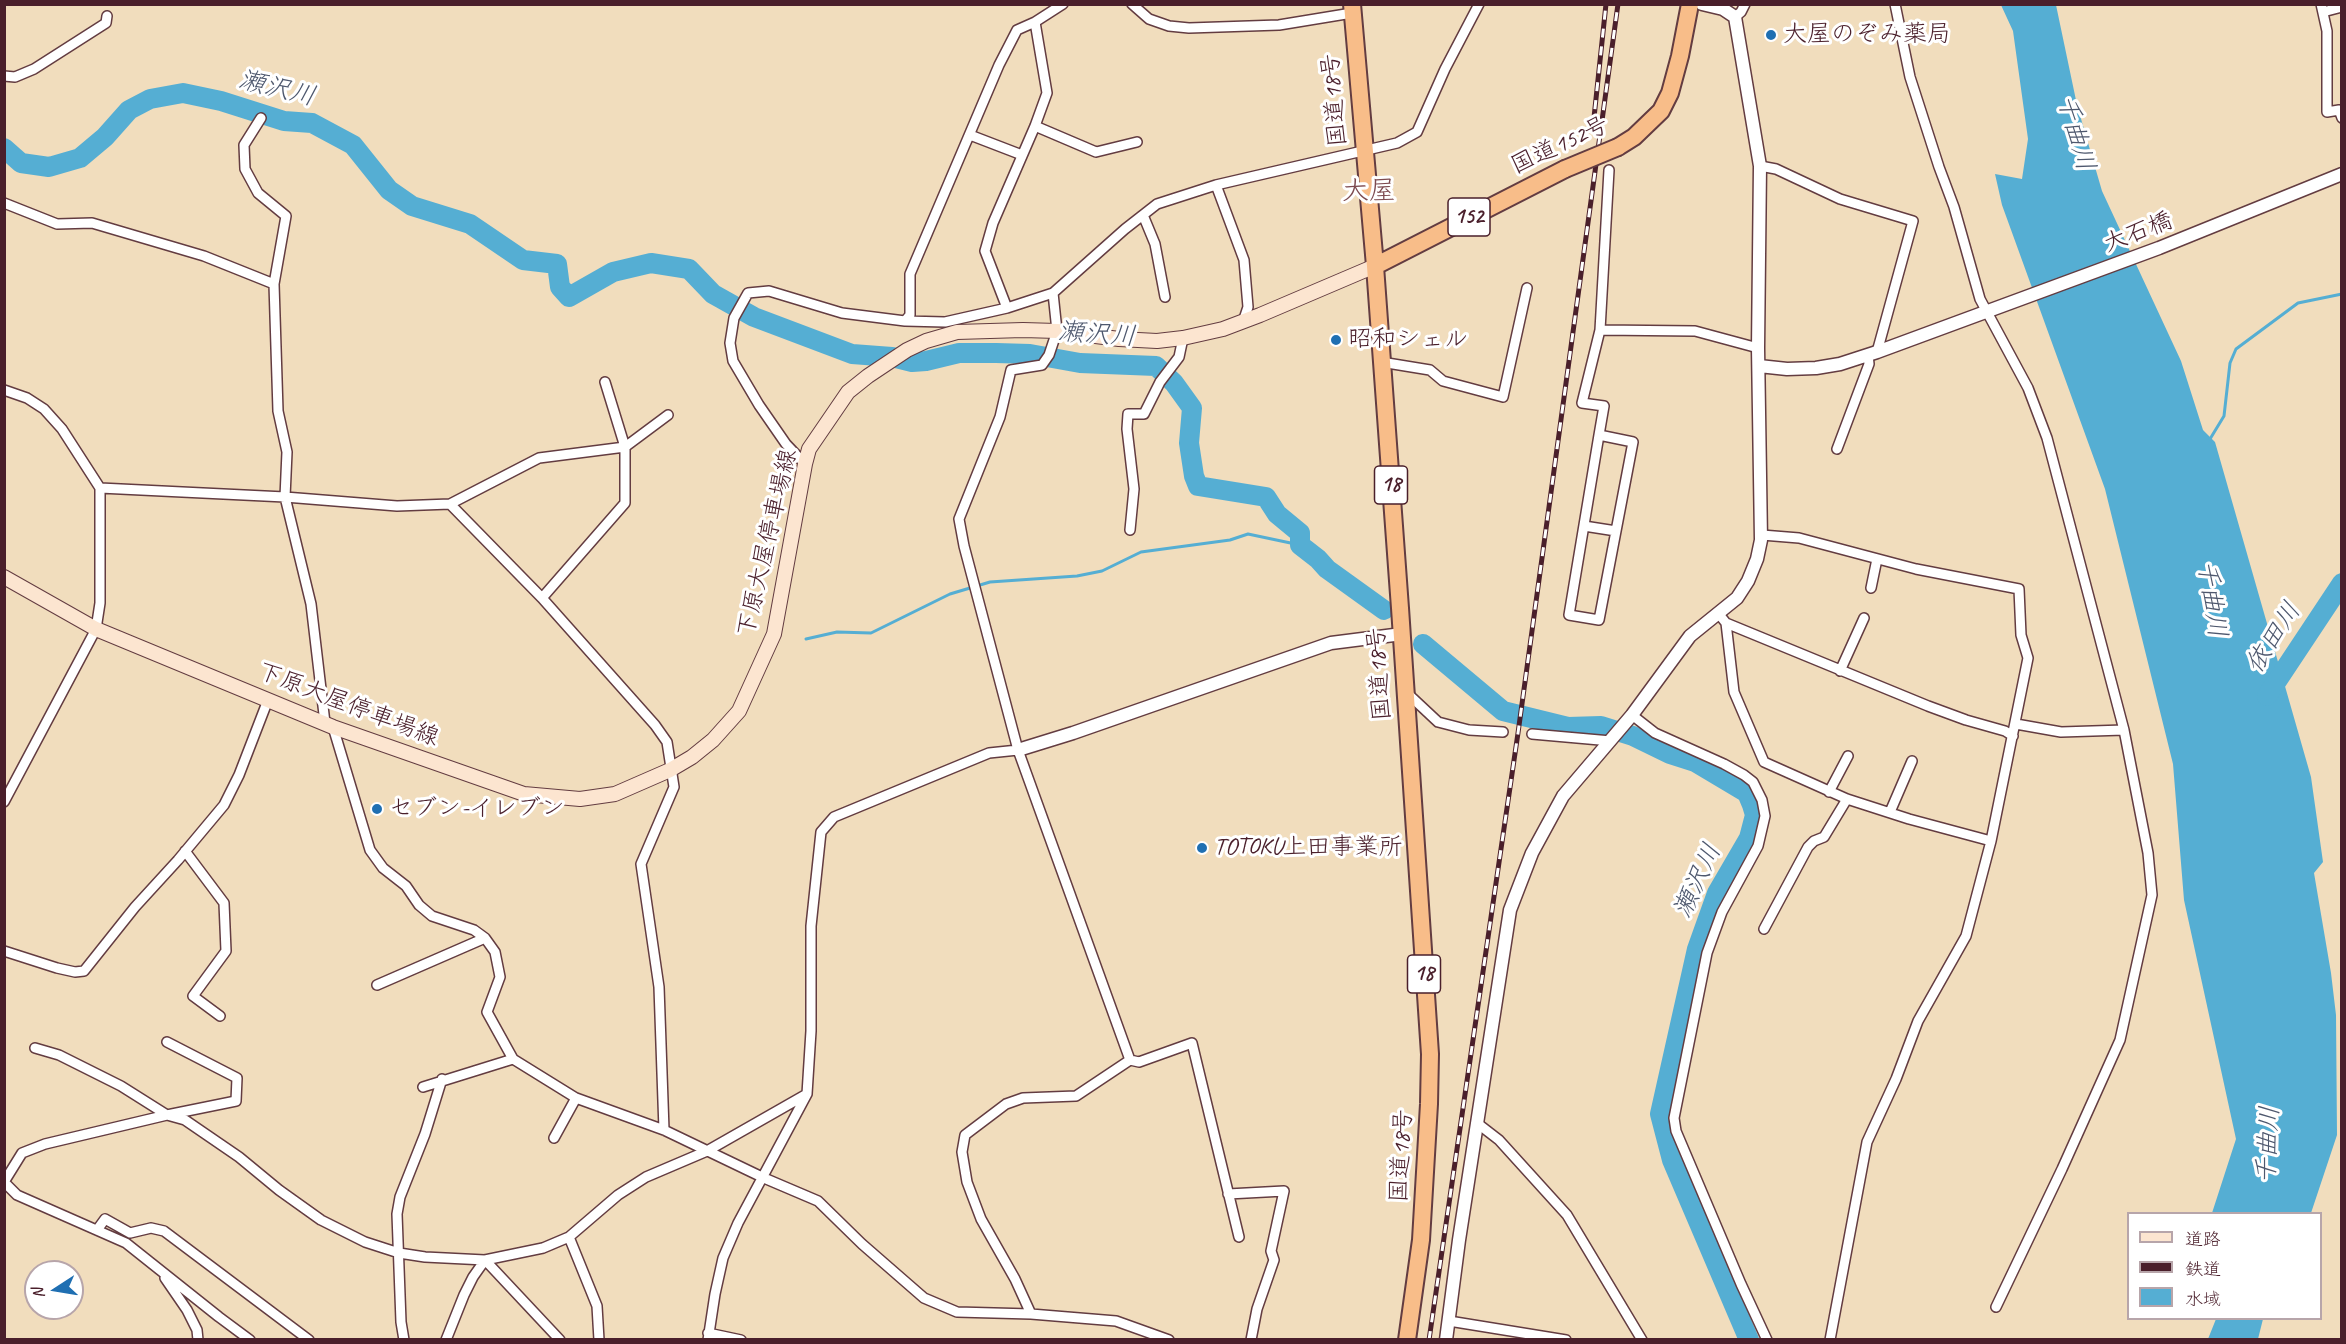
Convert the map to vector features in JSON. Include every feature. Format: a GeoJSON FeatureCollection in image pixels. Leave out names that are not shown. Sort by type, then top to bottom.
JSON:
{"type":"FeatureCollection","features":[{"type":"Feature","properties":{"kind":"highway","name":"国道152号"},"geometry":{"type":"LineString","coordinates":[[1375,266],[1565,169],[1618,147],[1634,137],[1661,111],[1670,93],[1690,4]]}},
{"type":"Feature","properties":{"kind":"highway","name":"国道18号"},"geometry":{"type":"LineString","coordinates":[[1352,9],[1375,266],[1430,1054],[1422,1240],[1407,1340]]}},
{"type":"Feature","properties":{"kind":"main road","name":"下原大屋停車場線"},"geometry":{"type":"LineString","coordinates":[[4,577],[96,629],[329,725],[524,794],[580,799],[615,794],[670,770],[713,740],[739,711],[774,634],[809,449],[848,392],[868,376],[907,350],[926,341],[957,332],[1023,330],[1157,341],[1183,338],[1243,322],[1375,266]]}},
{"type":"Feature","properties":{"kind":"street"},"geometry":{"type":"LineString","coordinates":[[905,321],[909,315],[910,274],[999,64],[1017,30],[1035,22],[1063,4]]}},
{"type":"Feature","properties":{"kind":"street"},"geometry":{"type":"LineString","coordinates":[[1132,4],[1149,20],[1169,26],[1189,28],[1279,25],[1352,9]]}},
{"type":"Feature","properties":{"kind":"street"},"geometry":{"type":"LineString","coordinates":[[805,464],[786,444],[733,362],[730,344],[734,318],[748,293],[769,291],[842,313],[905,321],[945,322],[1007,308],[1053,293],[1157,204],[1216,185],[1397,143],[1417,132],[1445,69],[1479,4]]}},
{"type":"Feature","properties":{"kind":"street"},"geometry":{"type":"LineString","coordinates":[[1446,1340],[1459,1240],[1510,910],[1532,854],[1563,796],[1629,718],[1690,636],[1722,618],[1748,581],[1757,559],[1762,535],[1758,366],[1760,166],[1735,16],[1723,9],[1702,4]]}},
{"type":"Feature","properties":{"kind":"street"},"geometry":{"type":"LineString","coordinates":[[1735,16],[1741,12],[1745,4]]}},
{"type":"Feature","properties":{"kind":"street"},"geometry":{"type":"LineString","coordinates":[[1895,4],[1910,77],[1954,207],[1980,299],[2028,388],[2047,438],[2124,730],[2148,853],[2152,895],[2120,1040],[1996,1307]]}},
{"type":"Feature","properties":{"kind":"street"},"geometry":{"type":"LineString","coordinates":[[2342,7],[2322,8],[2327,31],[2327,112],[2339,110],[2342,118]]}},
{"type":"Feature","properties":{"kind":"street"},"geometry":{"type":"LineString","coordinates":[[4,76],[15,77],[34,69],[106,23],[107,16]]}},
{"type":"Feature","properties":{"kind":"street"},"geometry":{"type":"LineString","coordinates":[[1007,308],[985,251],[993,223],[1047,93],[1035,22]]}},
{"type":"Feature","properties":{"kind":"street"},"geometry":{"type":"LineString","coordinates":[[261,118],[244,145],[245,169],[258,193],[286,216],[274,284],[278,411],[287,452],[285,497],[311,604],[329,725],[370,850],[383,868],[406,886],[418,905],[432,916],[474,930],[485,938],[495,952],[500,977],[488,1012],[513,1059],[576,1098],[664,1130],[818,1201],[862,1244],[924,1298],[957,1312],[1031,1314],[1116,1321],[1169,1340]]}},
{"type":"Feature","properties":{"kind":"street"},"geometry":{"type":"LineString","coordinates":[[1035,126],[1096,152],[1137,142]]}},
{"type":"Feature","properties":{"kind":"street"},"geometry":{"type":"LineString","coordinates":[[970,135],[1022,155]]}},
{"type":"Feature","properties":{"kind":"street"},"geometry":{"type":"LineString","coordinates":[[1760,166],[1776,168],[1840,200],[1913,221],[1869,364],[1837,449]]}},
{"type":"Feature","properties":{"kind":"street"},"geometry":{"type":"LineString","coordinates":[[1599,435],[1633,442],[1599,620],[1569,615],[1599,435],[1604,406],[1582,403],[1600,330],[1609,170]]}},
{"type":"Feature","properties":{"kind":"street","name":"大石橋"},"geometry":{"type":"LineString","coordinates":[[1758,366],[1787,369],[1816,368],[1840,364],[1872,354],[2159,248],[2287,194],[2342,174]]}},
{"type":"Feature","properties":{"kind":"street"},"geometry":{"type":"LineString","coordinates":[[1216,185],[1244,260],[1248,307],[1243,322]]}},
{"type":"Feature","properties":{"kind":"street"},"geometry":{"type":"LineString","coordinates":[[4,203],[57,224],[92,223],[204,256],[274,284]]}},
{"type":"Feature","properties":{"kind":"street"},"geometry":{"type":"LineString","coordinates":[[1143,215],[1155,244],[1165,297]]}},
{"type":"Feature","properties":{"kind":"street"},"geometry":{"type":"LineString","coordinates":[[1381,362],[1430,370],[1443,381],[1503,398],[1527,288]]}},
{"type":"Feature","properties":{"kind":"street"},"geometry":{"type":"LineString","coordinates":[[1053,293],[1057,331],[1049,355],[1042,365],[1011,370],[1000,417],[959,519],[964,546],[1018,750],[1130,1060]]}},
{"type":"Feature","properties":{"kind":"street"},"geometry":{"type":"LineString","coordinates":[[1600,330],[1695,331],[1758,348]]}},
{"type":"Feature","properties":{"kind":"street"},"geometry":{"type":"LineString","coordinates":[[1130,530],[1134,489],[1127,429],[1128,414],[1144,414],[1160,382],[1179,357],[1183,338]]}},
{"type":"Feature","properties":{"kind":"street"},"geometry":{"type":"LineString","coordinates":[[543,598],[625,503],[625,447],[605,382]]}},
{"type":"Feature","properties":{"kind":"street"},"geometry":{"type":"LineString","coordinates":[[4,390],[27,398],[44,409],[62,429],[100,488],[100,603],[96,629],[4,802]]}},
{"type":"Feature","properties":{"kind":"street"},"geometry":{"type":"LineString","coordinates":[[100,488],[285,497],[397,506],[450,504],[539,458],[625,447],[668,415]]}},
{"type":"Feature","properties":{"kind":"street"},"geometry":{"type":"LineString","coordinates":[[450,504],[543,598],[655,725],[667,742],[674,787],[641,864],[659,987],[664,1130]]}},
{"type":"Feature","properties":{"kind":"street"},"geometry":{"type":"LineString","coordinates":[[1584,526],[1616,531]]}},
{"type":"Feature","properties":{"kind":"street"},"geometry":{"type":"LineString","coordinates":[[1762,535],[1799,538],[1916,569],[2019,589],[2021,635],[2028,658],[1991,841],[1966,936],[1918,1022],[1896,1079],[1867,1142],[1830,1340]]}},
{"type":"Feature","properties":{"kind":"street"},"geometry":{"type":"LineString","coordinates":[[1871,588],[1877,559]]}},
{"type":"Feature","properties":{"kind":"street"},"geometry":{"type":"LineString","coordinates":[[1722,618],[1840,671],[1966,720],[2005,731],[2013,736]]}},
{"type":"Feature","properties":{"kind":"street"},"geometry":{"type":"LineString","coordinates":[[1722,618],[1734,692],[1764,762],[1847,799],[1909,819],[1991,841]]}},
{"type":"Feature","properties":{"kind":"street"},"geometry":{"type":"LineString","coordinates":[[1840,671],[1864,618]]}},
{"type":"Feature","properties":{"kind":"street"},"geometry":{"type":"LineString","coordinates":[[741,1340],[708,1336],[714,1294],[723,1258],[738,1223],[807,1094],[811,1031],[811,926],[821,832],[834,817],[989,753],[1018,750],[1073,733],[1331,643],[1402,634]]}},
{"type":"Feature","properties":{"kind":"street"},"geometry":{"type":"LineString","coordinates":[[1406,692],[1438,722],[1468,730],[1503,732]]}},
{"type":"Feature","properties":{"kind":"street"},"geometry":{"type":"LineString","coordinates":[[4,951],[57,968],[75,972],[84,971],[135,907],[224,805],[239,775],[268,700]]}},
{"type":"Feature","properties":{"kind":"street"},"geometry":{"type":"LineString","coordinates":[[1629,718],[1744,776],[1753,782],[1762,800],[1765,816],[1758,846],[1722,912],[1707,953],[1674,1118],[1676,1131],[1767,1340]]}},
{"type":"Feature","properties":{"kind":"street"},"geometry":{"type":"LineString","coordinates":[[2016,724],[2061,732],[2124,730]]}},
{"type":"Feature","properties":{"kind":"street"},"geometry":{"type":"LineString","coordinates":[[1532,734],[1612,738]]}},
{"type":"Feature","properties":{"kind":"street"},"geometry":{"type":"LineString","coordinates":[[1828,792],[1848,756]]}},
{"type":"Feature","properties":{"kind":"street"},"geometry":{"type":"LineString","coordinates":[[1890,812],[1912,760]]}},
{"type":"Feature","properties":{"kind":"street"},"geometry":{"type":"LineString","coordinates":[[1764,929],[1808,847],[1814,841],[1824,837],[1847,799]]}},
{"type":"Feature","properties":{"kind":"street"},"geometry":{"type":"LineString","coordinates":[[185,851],[224,903],[226,951],[192,996],[220,1016]]}},
{"type":"Feature","properties":{"kind":"street"},"geometry":{"type":"LineString","coordinates":[[377,985],[485,938]]}},
{"type":"Feature","properties":{"kind":"street"},"geometry":{"type":"LineString","coordinates":[[167,1042],[237,1078],[237,1101],[45,1144],[22,1153],[6,1178],[17,1195],[126,1243],[250,1340]]}},
{"type":"Feature","properties":{"kind":"street"},"geometry":{"type":"LineString","coordinates":[[1031,1314],[1015,1279],[981,1219],[971,1191],[962,1152],[965,1135],[1006,1104],[1023,1098],[1076,1096],[1130,1060],[1139,1062],[1192,1043],[1239,1237]]}},
{"type":"Feature","properties":{"kind":"street"},"geometry":{"type":"LineString","coordinates":[[35,1048],[59,1055],[121,1086],[167,1115],[185,1120],[239,1157],[321,1220],[365,1242],[399,1253],[425,1257],[485,1260],[543,1248],[569,1237],[618,1195],[646,1177],[707,1151],[807,1094]]}},
{"type":"Feature","properties":{"kind":"street"},"geometry":{"type":"LineString","coordinates":[[423,1087],[442,1079],[513,1059]]}},
{"type":"Feature","properties":{"kind":"street"},"geometry":{"type":"LineString","coordinates":[[404,1340],[401,1322],[397,1214],[400,1197],[425,1134],[442,1079]]}},
{"type":"Feature","properties":{"kind":"street"},"geometry":{"type":"LineString","coordinates":[[554,1138],[576,1098]]}},
{"type":"Feature","properties":{"kind":"street"},"geometry":{"type":"LineString","coordinates":[[1477,1123],[1498,1140],[1567,1215],[1642,1340]]}},
{"type":"Feature","properties":{"kind":"street"},"geometry":{"type":"LineString","coordinates":[[1228,1194],[1284,1191],[1271,1251],[1274,1260],[1257,1309],[1251,1340]]}},
{"type":"Feature","properties":{"kind":"street"},"geometry":{"type":"LineString","coordinates":[[97,1230],[105,1219],[130,1233],[151,1228],[164,1231],[309,1340]]}},
{"type":"Feature","properties":{"kind":"street"},"geometry":{"type":"LineString","coordinates":[[569,1237],[597,1306],[600,1340]]}},
{"type":"Feature","properties":{"kind":"street"},"geometry":{"type":"LineString","coordinates":[[446,1340],[473,1276],[485,1260]]}},
{"type":"Feature","properties":{"kind":"street"},"geometry":{"type":"LineString","coordinates":[[485,1260],[560,1340]]}},
{"type":"Feature","properties":{"kind":"street"},"geometry":{"type":"LineString","coordinates":[[159,1269],[187,1310],[197,1330],[198,1340]]}},
{"type":"Feature","properties":{"kind":"street"},"geometry":{"type":"LineString","coordinates":[[1449,1321],[1566,1340]]}},
{"type":"Feature","properties":{"kind":"water","name":"千曲川"},"geometry":{"type":"Polygon","coordinates":[[[2001,5],[2056,5],[2077,105],[2102,191],[2181,361],[2203,430],[2215,442],[2311,777],[2323,862],[2314,873],[2336,1015],[2337,1135],[2311,1212],[2212,1212],[2236,1139],[2184,900],[2173,764],[2105,489],[2002,205],[1995,174],[2022,179],[2028,139],[2013,31],[2001,5]]]}},
{"type":"Feature","properties":{"kind":"water"},"geometry":{"type":"Polygon","coordinates":[[[2216,1320],[2263,1320],[2258,1339],[2208,1339],[2216,1320]]]}},
{"type":"Feature","properties":{"kind":"waterway","name":"瀬沢川"},"geometry":{"type":"LineString","coordinates":[[4,148],[21,163],[49,167],[80,158],[105,137],[129,110],[150,99],[183,93],[221,101],[284,121],[312,123],[353,145],[389,190],[412,206],[470,224],[523,260],[557,264],[560,287],[569,297],[613,272],[651,263],[689,269],[713,294],[754,317],[852,354],[892,357],[912,362],[959,353],[1030,354],[1080,363],[1156,366],[1174,383],[1192,408],[1189,443],[1194,476],[1198,486],[1266,497],[1277,514],[1300,533],[1300,545],[1327,569],[1384,610]]}},
{"type":"Feature","properties":{"kind":"waterway"},"geometry":{"type":"LineString","coordinates":[[2210,439],[2224,416],[2230,363],[2236,349],[2298,303],[2342,294]]}},
{"type":"Feature","properties":{"kind":"waterway"},"geometry":{"type":"LineString","coordinates":[[806,639],[837,632],[871,633],[950,594],[990,582],[1077,576],[1102,571],[1141,552],[1230,540],[1248,534],[1300,545]]}},
{"type":"Feature","properties":{"kind":"waterway","name":"依田川"},"geometry":{"type":"LineString","coordinates":[[2267,696],[2342,583]]}},
{"type":"Feature","properties":{"kind":"waterway","name":"瀬沢川"},"geometry":{"type":"LineString","coordinates":[[1423,644],[1503,711],[1568,727],[1601,726],[1633,736],[1670,754],[1695,762],[1747,793],[1755,815],[1749,838],[1717,893],[1697,949],[1660,1114],[1672,1160],[1749,1340]]}},
{"type":"Feature","properties":{"kind":"railway"},"geometry":{"type":"LineString","coordinates":[[1593,127],[1606,4]]}},
{"type":"Feature","properties":{"kind":"railway"},"geometry":{"type":"LineString","coordinates":[[1429,1340],[1518,733],[1618,4]]}},
{"type":"Feature","properties":{"kind":"place","name":"大屋のぞみ薬局"},"geometry":{"type":"Point","coordinates":[1771,35]}},
{"type":"Feature","properties":{"kind":"place","name":"昭和シェル"},"geometry":{"type":"Point","coordinates":[1336,340]}},
{"type":"Feature","properties":{"kind":"place","name":"セブン-イレブン"},"geometry":{"type":"Point","coordinates":[377,809]}},
{"type":"Feature","properties":{"kind":"place","name":"TOTOKU上田事業所"},"geometry":{"type":"Point","coordinates":[1202,848]}},
{"type":"Feature","properties":{"kind":"district","name":"大屋"},"geometry":{"type":"Point","coordinates":[1369,192]}}]}
